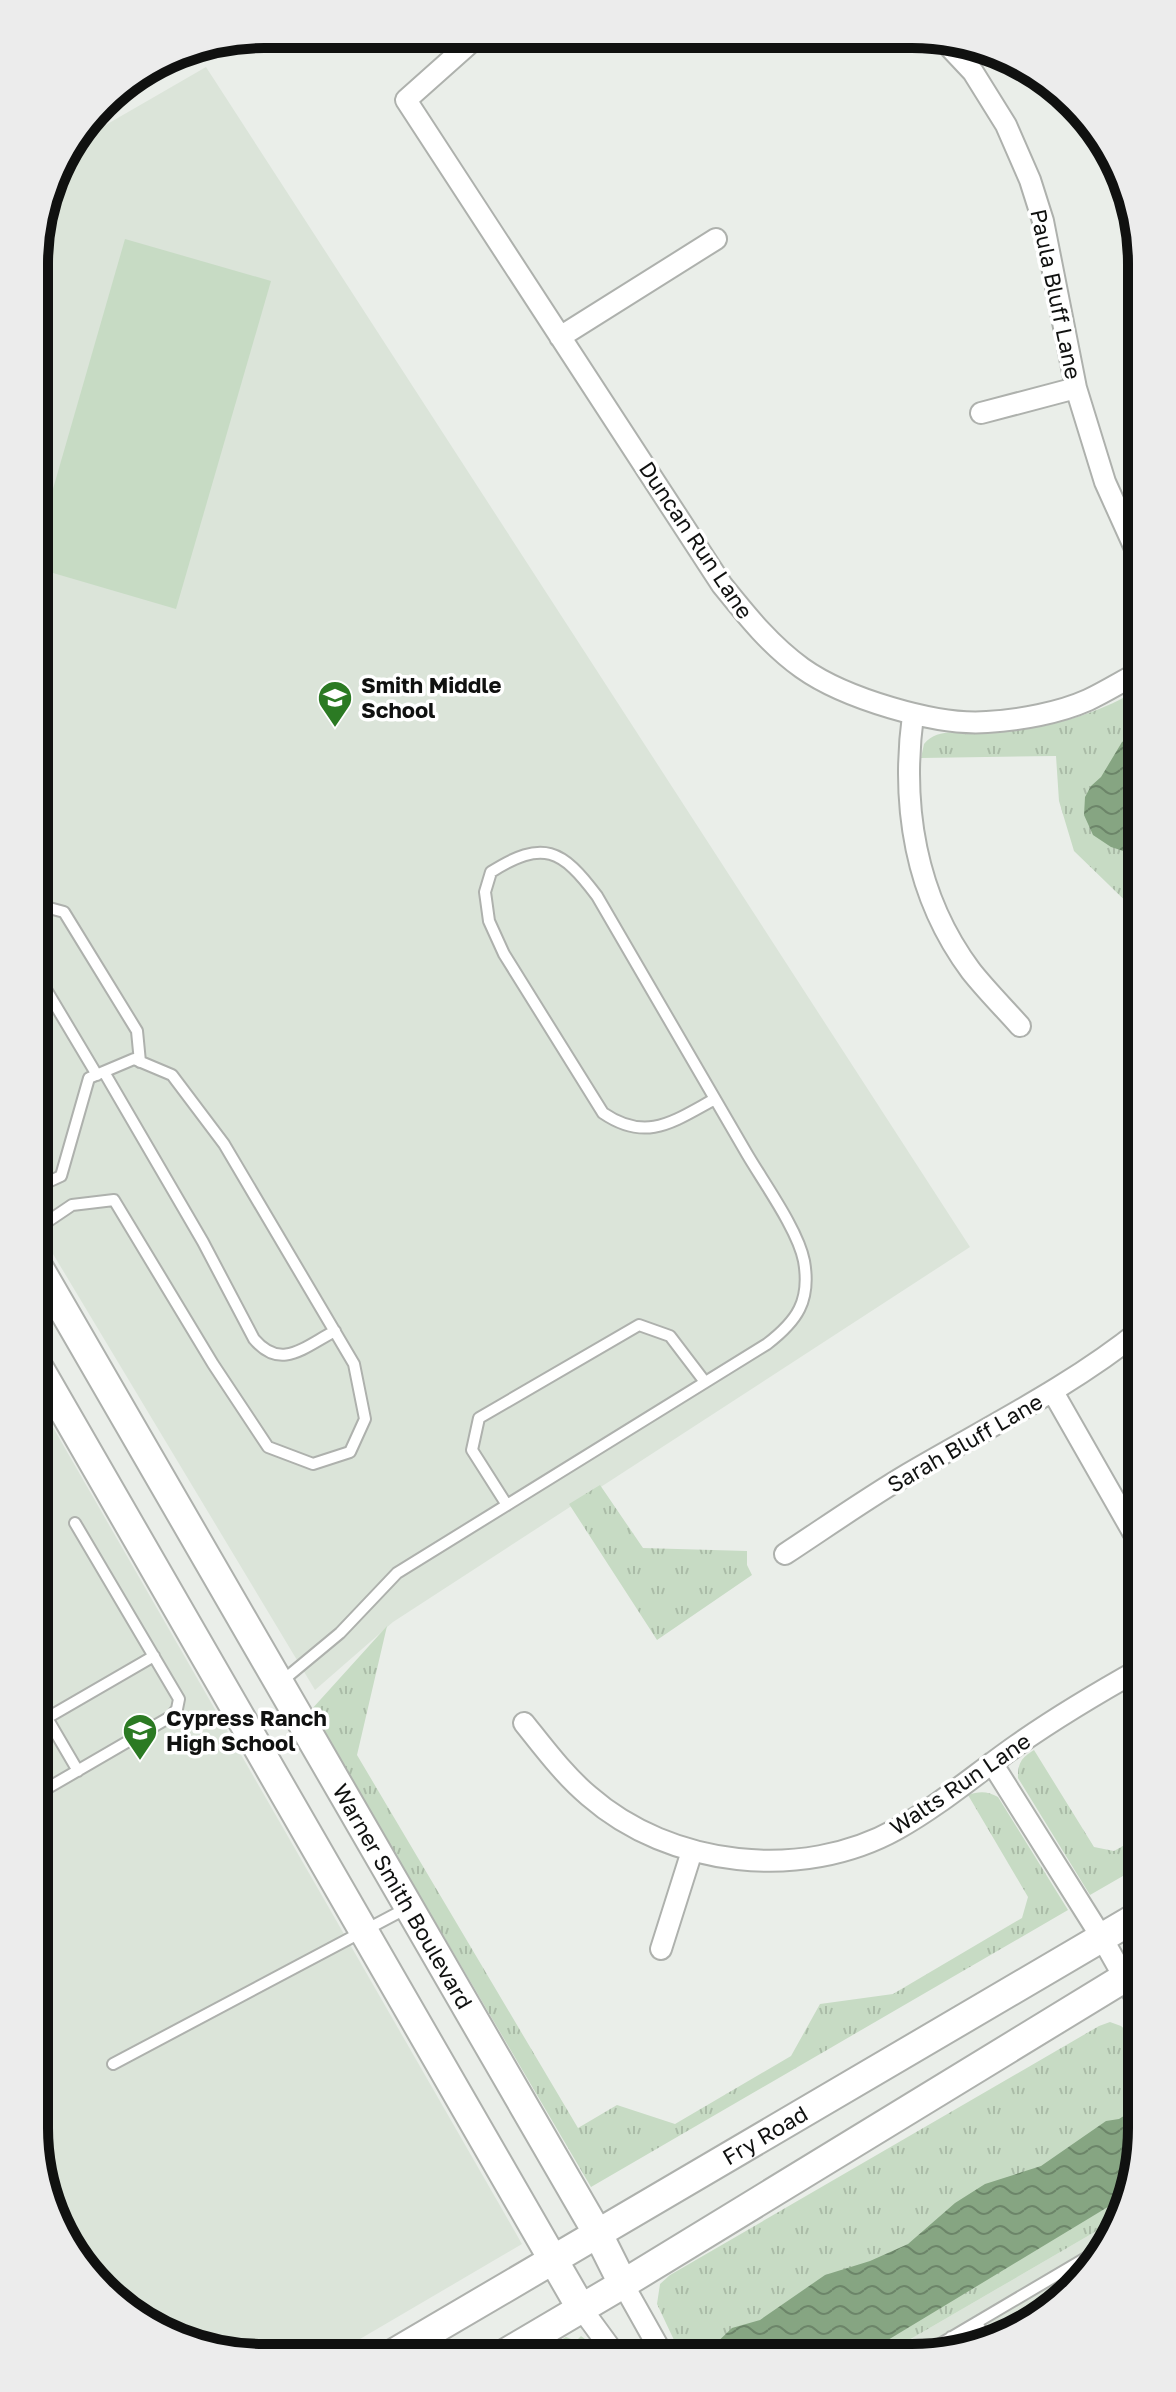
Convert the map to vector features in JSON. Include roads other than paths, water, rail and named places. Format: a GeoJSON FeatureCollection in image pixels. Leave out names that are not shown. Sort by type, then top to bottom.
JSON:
{"type":"FeatureCollection","features":[{"type":"Feature","properties":{"kind":"street","name":"Duncan Run Lane"},"geometry":{"type":"LineString","coordinates":[[464,48],[406,100],[722,585],[760,633],[805,670],[853,695],[913,715],[985,722],[1057,710],[1087,700],[1128,678]]}},
{"type":"Feature","properties":{"kind":"street","name":"Paula Bluff Lane"},"geometry":{"type":"LineString","coordinates":[[954,52],[973,72],[1006,125],[1030,180],[1043,221],[1076,388],[1105,482],[1128,533]]}},
{"type":"Feature","properties":{"kind":"street"},"geometry":{"type":"LineString","coordinates":[[560,337],[716,239]]}},
{"type":"Feature","properties":{"kind":"street"},"geometry":{"type":"LineString","coordinates":[[981,413],[1076,388]]}},
{"type":"Feature","properties":{"kind":"street"},"geometry":{"type":"LineString","coordinates":[[913,715],[907,760],[909,812],[919,866],[940,921],[971,970],[1020,1026]]}},
{"type":"Feature","properties":{"kind":"street","name":"Warner Smith Boulevard"},"geometry":{"type":"LineString","coordinates":[[48,1283],[598,2234],[623,2284]]}},
{"type":"Feature","properties":{"kind":"street","name":"Sarah Bluff Lane"},"geometry":{"type":"LineString","coordinates":[[785,1554],[906,1475],[1053,1392],[1128,1340]]}},
{"type":"Feature","properties":{"kind":"street"},"geometry":{"type":"LineString","coordinates":[[48,1383],[581,2308],[607,2344]]}},
{"type":"Feature","properties":{"kind":"street"},"geometry":{"type":"LineString","coordinates":[[1053,1392],[1128,1523]]}},
{"type":"Feature","properties":{"kind":"street","name":"Walts Run Lane"},"geometry":{"type":"LineString","coordinates":[[524,1723],[588,1796],[623,1821],[692,1851],[757,1860],[795,1860],[851,1850],[896,1830],[1078,1705],[1128,1676]]}},
{"type":"Feature","properties":{"kind":"street"},"geometry":{"type":"LineString","coordinates":[[992,1763],[1102,1938],[1128,1967]]}},
{"type":"Feature","properties":{"kind":"street"},"geometry":{"type":"LineString","coordinates":[[661,1949],[692,1851]]}},
{"type":"Feature","properties":{"kind":"street","name":"Fry Road"},"geometry":{"type":"LineString","coordinates":[[410,2344],[1128,1922]]}},
{"type":"Feature","properties":{"kind":"street"},"geometry":{"type":"LineString","coordinates":[[521,2344],[1128,1975]]}},
{"type":"Feature","properties":{"kind":"street"},"geometry":{"type":"LineString","coordinates":[[623,2284],[657,2344]]}},
{"type":"Feature","properties":{"kind":"lane"},"geometry":{"type":"LineString","coordinates":[[279,1683],[340,1633],[397,1573],[787,1329],[801,1309],[805,1283],[803,1259],[792,1232],[715,1099],[597,896],[579,872],[558,855],[536,852],[515,857],[491,872],[485,892],[489,921],[499,943],[603,1113],[617,1123],[640,1129],[666,1125],[715,1099]]}},
{"type":"Feature","properties":{"kind":"lane"},"geometry":{"type":"LineString","coordinates":[[48,908],[64,912],[137,1031],[140,1062]]}},
{"type":"Feature","properties":{"kind":"lane"},"geometry":{"type":"LineString","coordinates":[[48,991],[203,1242],[254,1339],[265,1352],[286,1356],[335,1331]]}},
{"type":"Feature","properties":{"kind":"lane"},"geometry":{"type":"LineString","coordinates":[[48,1182],[61,1176],[89,1078],[134,1059],[172,1075],[224,1144],[354,1364],[365,1419],[350,1452],[313,1464],[268,1447],[213,1364],[114,1200],[72,1205],[48,1221]]}},
{"type":"Feature","properties":{"kind":"lane"},"geometry":{"type":"LineString","coordinates":[[507,1505],[472,1450],[479,1418],[639,1325],[670,1336],[705,1382]]}},
{"type":"Feature","properties":{"kind":"lane"},"geometry":{"type":"LineString","coordinates":[[48,1788],[170,1717],[177,1709],[179,1699],[75,1523]]}},
{"type":"Feature","properties":{"kind":"lane"},"geometry":{"type":"LineString","coordinates":[[48,1717],[154,1656]]}},
{"type":"Feature","properties":{"kind":"lane"},"geometry":{"type":"LineString","coordinates":[[48,1720],[78,1771]]}},
{"type":"Feature","properties":{"kind":"lane"},"geometry":{"type":"LineString","coordinates":[[113,2064],[409,1907]]}},
{"type":"Feature","properties":{"kind":"lane"},"geometry":{"type":"LineString","coordinates":[[944,2341],[1082,2260]]}},
{"type":"Feature","properties":{"kind":"lane"},"geometry":{"type":"LineString","coordinates":[[977,2323],[982,2332]]}},
{"type":"Feature","properties":{"kind":"water"},"geometry":{"type":"Polygon","coordinates":[[[1128,738],[1128,852],[1111,847],[1093,835],[1084,815],[1085,797],[1122,742],[1128,738]]]}},
{"type":"Feature","properties":{"kind":"water"},"geometry":{"type":"Polygon","coordinates":[[[1128,2113],[1124,2170],[1115,2203],[881,2344],[715,2344],[732,2328],[760,2320],[825,2275],[870,2261],[908,2244],[955,2203],[985,2184],[1041,2166],[1106,2121],[1119,2119],[1128,2113]]]}},
{"type":"Feature","properties":{"kind":"place","name":"Smith Middle School"},"geometry":{"type":"Point","coordinates":[335,729]}},
{"type":"Feature","properties":{"kind":"place","name":"Cypress Ranch High School"},"geometry":{"type":"Point","coordinates":[140,1762]}}]}
